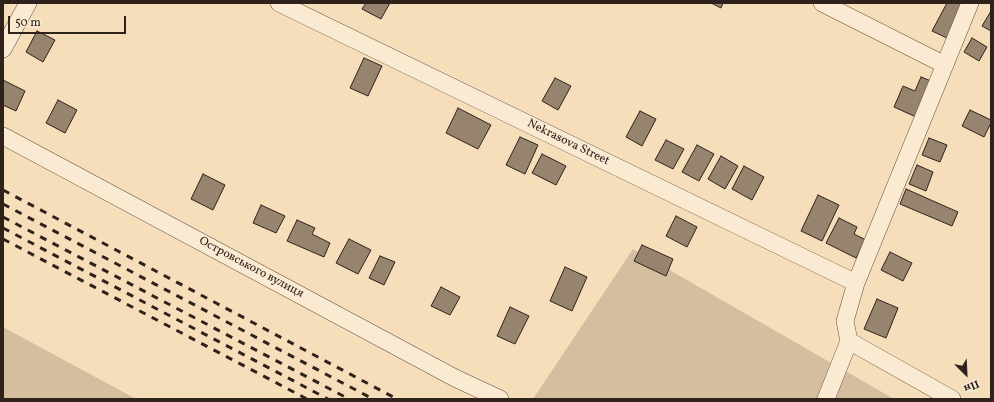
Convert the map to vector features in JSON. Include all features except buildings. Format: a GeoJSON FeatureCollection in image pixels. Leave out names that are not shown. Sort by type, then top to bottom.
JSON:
{"type":"FeatureCollection","features":[{"type":"Feature","properties":{"kind":"street"},"geometry":{"type":"LineString","coordinates":[[3,49],[28,3]]}},
{"type":"Feature","properties":{"kind":"street","name":"Nekrasova Street"},"geometry":{"type":"LineString","coordinates":[[280,3],[856,283]]}},
{"type":"Feature","properties":{"kind":"street"},"geometry":{"type":"LineString","coordinates":[[822,3],[945,65]]}},
{"type":"Feature","properties":{"kind":"street"},"geometry":{"type":"LineString","coordinates":[[826,399],[849,341],[846,321],[856,283],[970,3]]}},
{"type":"Feature","properties":{"kind":"street","name":"Островського вулиця"},"geometry":{"type":"LineString","coordinates":[[3,136],[455,378],[500,399]]}},
{"type":"Feature","properties":{"kind":"street"},"geometry":{"type":"LineString","coordinates":[[849,341],[952,399]]}},
{"type":"Feature","properties":{"kind":"shaded area"},"geometry":{"type":"Polygon","coordinates":[[[633,249],[894,399],[533,399],[633,249]]]}},
{"type":"Feature","properties":{"kind":"shaded area"},"geometry":{"type":"Polygon","coordinates":[[[3,327],[136,399],[3,399],[3,327]]]}},
{"type":"Feature","properties":{"kind":"railway"},"geometry":{"type":"LineString","coordinates":[[3,190],[397,399]]}},
{"type":"Feature","properties":{"kind":"railway"},"geometry":{"type":"LineString","coordinates":[[3,204],[373,399]]}},
{"type":"Feature","properties":{"kind":"railway"},"geometry":{"type":"LineString","coordinates":[[3,217],[349,399]]}},
{"type":"Feature","properties":{"kind":"railway"},"geometry":{"type":"LineString","coordinates":[[3,228],[328,399]]}},
{"type":"Feature","properties":{"kind":"railway"},"geometry":{"type":"LineString","coordinates":[[3,239],[307,399]]}}]}
